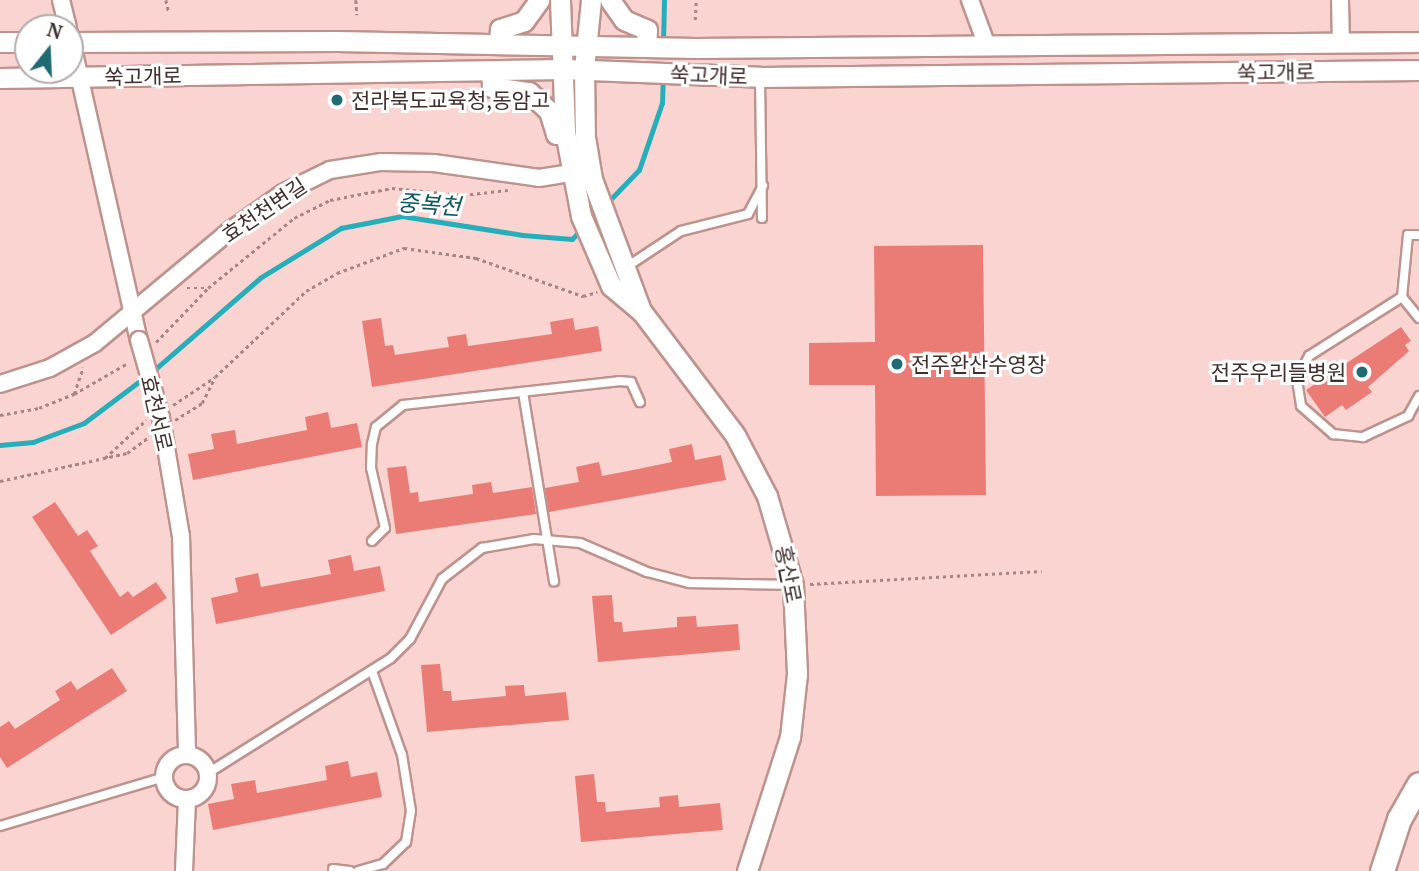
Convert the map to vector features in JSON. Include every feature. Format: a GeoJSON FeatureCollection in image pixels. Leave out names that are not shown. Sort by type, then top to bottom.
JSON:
{"type":"FeatureCollection","features":[{"type":"Feature","properties":{"kind":"main road"},"geometry":{"type":"LineString","coordinates":[[1382,871],[1399,819],[1419,784]]}},
{"type":"Feature","properties":{"kind":"street"},"geometry":{"type":"LineString","coordinates":[[499,43],[500,29],[524,20],[539,0]]}},
{"type":"Feature","properties":{"kind":"street","name":"홍산로"},"geometry":{"type":"LineString","coordinates":[[560,0],[565,132],[573,181],[597,256],[611,286],[642,312],[735,435],[768,496],[793,585],[797,674],[790,737],[747,871]]}},
{"type":"Feature","properties":{"kind":"street","name":"홍산로"},"geometry":{"type":"LineString","coordinates":[[591,0],[589,46],[584,69],[585,137],[592,179],[642,312]]}},
{"type":"Feature","properties":{"kind":"street"},"geometry":{"type":"LineString","coordinates":[[610,0],[638,39]]}},
{"type":"Feature","properties":{"kind":"street"},"geometry":{"type":"LineString","coordinates":[[970,0],[987,46]]}},
{"type":"Feature","properties":{"kind":"street"},"geometry":{"type":"LineString","coordinates":[[1340,0],[1341,43]]}},
{"type":"Feature","properties":{"kind":"street","name":"쑥고개로"},"geometry":{"type":"LineString","coordinates":[[84,37],[589,46],[638,39],[696,48],[1419,42]]}},
{"type":"Feature","properties":{"kind":"street","name":"쑥고개로"},"geometry":{"type":"LineString","coordinates":[[84,77],[564,69],[760,77],[1419,70]]}},
{"type":"Feature","properties":{"kind":"street"},"geometry":{"type":"LineString","coordinates":[[491,71],[492,87],[529,92],[549,111],[556,134],[565,132]]}},
{"type":"Feature","properties":{"kind":"street","name":"효천서로"},"geometry":{"type":"LineString","coordinates":[[82,84],[132,313],[145,343],[181,536],[187,755]]}},
{"type":"Feature","properties":{"kind":"street","name":"효천천변길"},"geometry":{"type":"LineString","coordinates":[[0,384],[50,368],[94,342],[228,232],[283,192],[330,170],[381,162],[434,163],[573,181]]}},
{"type":"Feature","properties":{"kind":"street"},"geometry":{"type":"LineString","coordinates":[[187,755],[201,761],[208,774],[205,788],[187,799],[168,790],[164,777],[168,764],[187,755]]}},
{"type":"Feature","properties":{"kind":"street"},"geometry":{"type":"LineString","coordinates":[[184,871],[187,799]]}},
{"type":"Feature","properties":{"kind":"lane"},"geometry":{"type":"LineString","coordinates":[[760,77],[762,218]]}},
{"type":"Feature","properties":{"kind":"lane"},"geometry":{"type":"LineString","coordinates":[[625,268],[681,231],[748,214],[763,186]]}},
{"type":"Feature","properties":{"kind":"lane"},"geometry":{"type":"LineString","coordinates":[[1419,235],[1408,235],[1402,297],[1419,318]]}},
{"type":"Feature","properties":{"kind":"lane"},"geometry":{"type":"LineString","coordinates":[[1402,297],[1309,356],[1297,380],[1301,406],[1334,434],[1363,437],[1408,416],[1419,396]]}},
{"type":"Feature","properties":{"kind":"lane"},"geometry":{"type":"LineString","coordinates":[[372,541],[384,528],[372,468],[372,444],[376,427],[403,405],[619,381],[631,382],[639,402]]}},
{"type":"Feature","properties":{"kind":"lane"},"geometry":{"type":"LineString","coordinates":[[523,392],[554,582]]}},
{"type":"Feature","properties":{"kind":"lane"},"geometry":{"type":"LineString","coordinates":[[208,774],[372,671],[410,639],[442,579],[482,548],[548,541],[580,543],[647,572],[688,583],[793,585]]}},
{"type":"Feature","properties":{"kind":"lane"},"geometry":{"type":"LineString","coordinates":[[358,871],[383,863],[406,842],[411,811],[402,755],[372,671]]}},
{"type":"Feature","properties":{"kind":"lane"},"geometry":{"type":"LineString","coordinates":[[0,826],[164,777]]}},
{"type":"Feature","properties":{"kind":"lane"},"geometry":{"type":"LineString","coordinates":[[333,869],[350,871]]}},
{"type":"Feature","properties":{"kind":"path"},"geometry":{"type":"LineString","coordinates":[[166,0],[169,13]]}},
{"type":"Feature","properties":{"kind":"path"},"geometry":{"type":"LineString","coordinates":[[356,0],[356,15]]}},
{"type":"Feature","properties":{"kind":"path"},"geometry":{"type":"LineString","coordinates":[[695,20],[696,0]]}},
{"type":"Feature","properties":{"kind":"path"},"geometry":{"type":"LineString","coordinates":[[145,343],[294,218],[330,200],[392,188],[496,194],[540,178]]}},
{"type":"Feature","properties":{"kind":"path"},"geometry":{"type":"LineString","coordinates":[[0,481],[127,453],[162,423],[202,403],[215,377],[306,291],[337,273],[404,248],[476,258],[583,296],[611,286]]}},
{"type":"Feature","properties":{"kind":"path"},"geometry":{"type":"LineString","coordinates":[[0,415],[38,408],[74,394],[132,360]]}},
{"type":"Feature","properties":{"kind":"path"},"geometry":{"type":"LineString","coordinates":[[793,585],[1042,571]]}},
{"type":"Feature","properties":{"kind":"building","name":"전주완산수영장"},"geometry":{"type":"Polygon","coordinates":[[[983,245],[986,495],[876,496],[875,385],[809,385],[809,343],[875,342],[874,246],[983,245]]]}},
{"type":"Feature","properties":{"kind":"building"},"geometry":{"type":"Polygon","coordinates":[[[381,318],[385,346],[393,345],[395,355],[449,347],[447,337],[466,334],[468,346],[552,334],[550,322],[573,318],[575,330],[598,326],[602,351],[372,387],[362,321],[381,318]]]}},
{"type":"Feature","properties":{"kind":"building","name":"전주우리들병원"},"geometry":{"type":"Polygon","coordinates":[[[1401,327],[1411,341],[1405,345],[1409,351],[1368,387],[1372,392],[1346,410],[1342,405],[1325,417],[1306,390],[1401,327]]]}},
{"type":"Feature","properties":{"kind":"building"},"geometry":{"type":"Polygon","coordinates":[[[328,412],[331,428],[357,423],[362,447],[193,480],[188,454],[214,449],[211,434],[235,430],[237,444],[307,430],[305,417],[328,412]]]}},
{"type":"Feature","properties":{"kind":"building"},"geometry":{"type":"Polygon","coordinates":[[[692,444],[695,460],[721,455],[726,480],[549,512],[545,488],[579,482],[576,467],[599,462],[602,476],[638,469],[672,462],[669,449],[692,444]]]}},
{"type":"Feature","properties":{"kind":"building"},"geometry":{"type":"Polygon","coordinates":[[[406,466],[410,493],[418,492],[419,502],[473,494],[472,485],[491,482],[493,493],[532,487],[536,514],[396,534],[387,468],[406,466]]]}},
{"type":"Feature","properties":{"kind":"building"},"geometry":{"type":"Polygon","coordinates":[[[55,502],[78,536],[87,530],[98,546],[90,551],[120,597],[128,591],[133,597],[156,582],[167,598],[111,635],[32,517],[55,502]]]}},
{"type":"Feature","properties":{"kind":"building"},"geometry":{"type":"Polygon","coordinates":[[[351,555],[354,571],[380,566],[385,591],[216,624],[211,598],[238,592],[235,578],[258,573],[261,587],[331,574],[328,560],[351,555]]]}},
{"type":"Feature","properties":{"kind":"building"},"geometry":{"type":"Polygon","coordinates":[[[612,595],[614,622],[622,622],[623,632],[677,627],[677,617],[696,616],[697,627],[738,624],[740,650],[598,662],[592,596],[612,595]]]}},
{"type":"Feature","properties":{"kind":"building"},"geometry":{"type":"Polygon","coordinates":[[[440,664],[443,691],[451,691],[452,701],[506,696],[505,686],[524,685],[525,696],[566,692],[569,720],[427,732],[421,665],[440,664]]]}},
{"type":"Feature","properties":{"kind":"building"},"geometry":{"type":"Polygon","coordinates":[[[112,668],[127,691],[7,768],[0,757],[0,727],[9,721],[15,729],[60,700],[55,691],[71,681],[77,690],[112,668]]]}},
{"type":"Feature","properties":{"kind":"building"},"geometry":{"type":"Polygon","coordinates":[[[348,761],[351,777],[377,772],[382,797],[213,830],[208,804],[234,799],[231,784],[255,780],[257,793],[327,780],[325,766],[348,761]]]}},
{"type":"Feature","properties":{"kind":"building"},"geometry":{"type":"Polygon","coordinates":[[[594,774],[597,802],[605,802],[606,812],[660,807],[659,797],[678,795],[679,807],[720,803],[723,830],[581,842],[575,776],[594,774]]]}},
{"type":"Feature","properties":{"kind":"waterway","name":"중복천"},"geometry":{"type":"LineString","coordinates":[[663,42],[664,0]]}},
{"type":"Feature","properties":{"kind":"waterway","name":"중복천"},"geometry":{"type":"LineString","coordinates":[[606,204],[639,170],[662,103],[663,79]]}},
{"type":"Feature","properties":{"kind":"waterway","name":"중복천"},"geometry":{"type":"LineString","coordinates":[[152,372],[260,278],[341,228],[402,216],[523,235],[572,239],[581,230]]}},
{"type":"Feature","properties":{"kind":"waterway","name":"중복천"},"geometry":{"type":"LineString","coordinates":[[0,445],[33,442],[84,423],[145,377]]}},
{"type":"Feature","properties":{"kind":"place","name":"전라북도교육청,동암고"},"geometry":{"type":"Point","coordinates":[337,100]}},
{"type":"Feature","properties":{"kind":"place","name":"전주완산수영장"},"geometry":{"type":"Point","coordinates":[897,364]}},
{"type":"Feature","properties":{"kind":"place","name":"전주우리들병원"},"geometry":{"type":"Point","coordinates":[1362,372]}}]}
